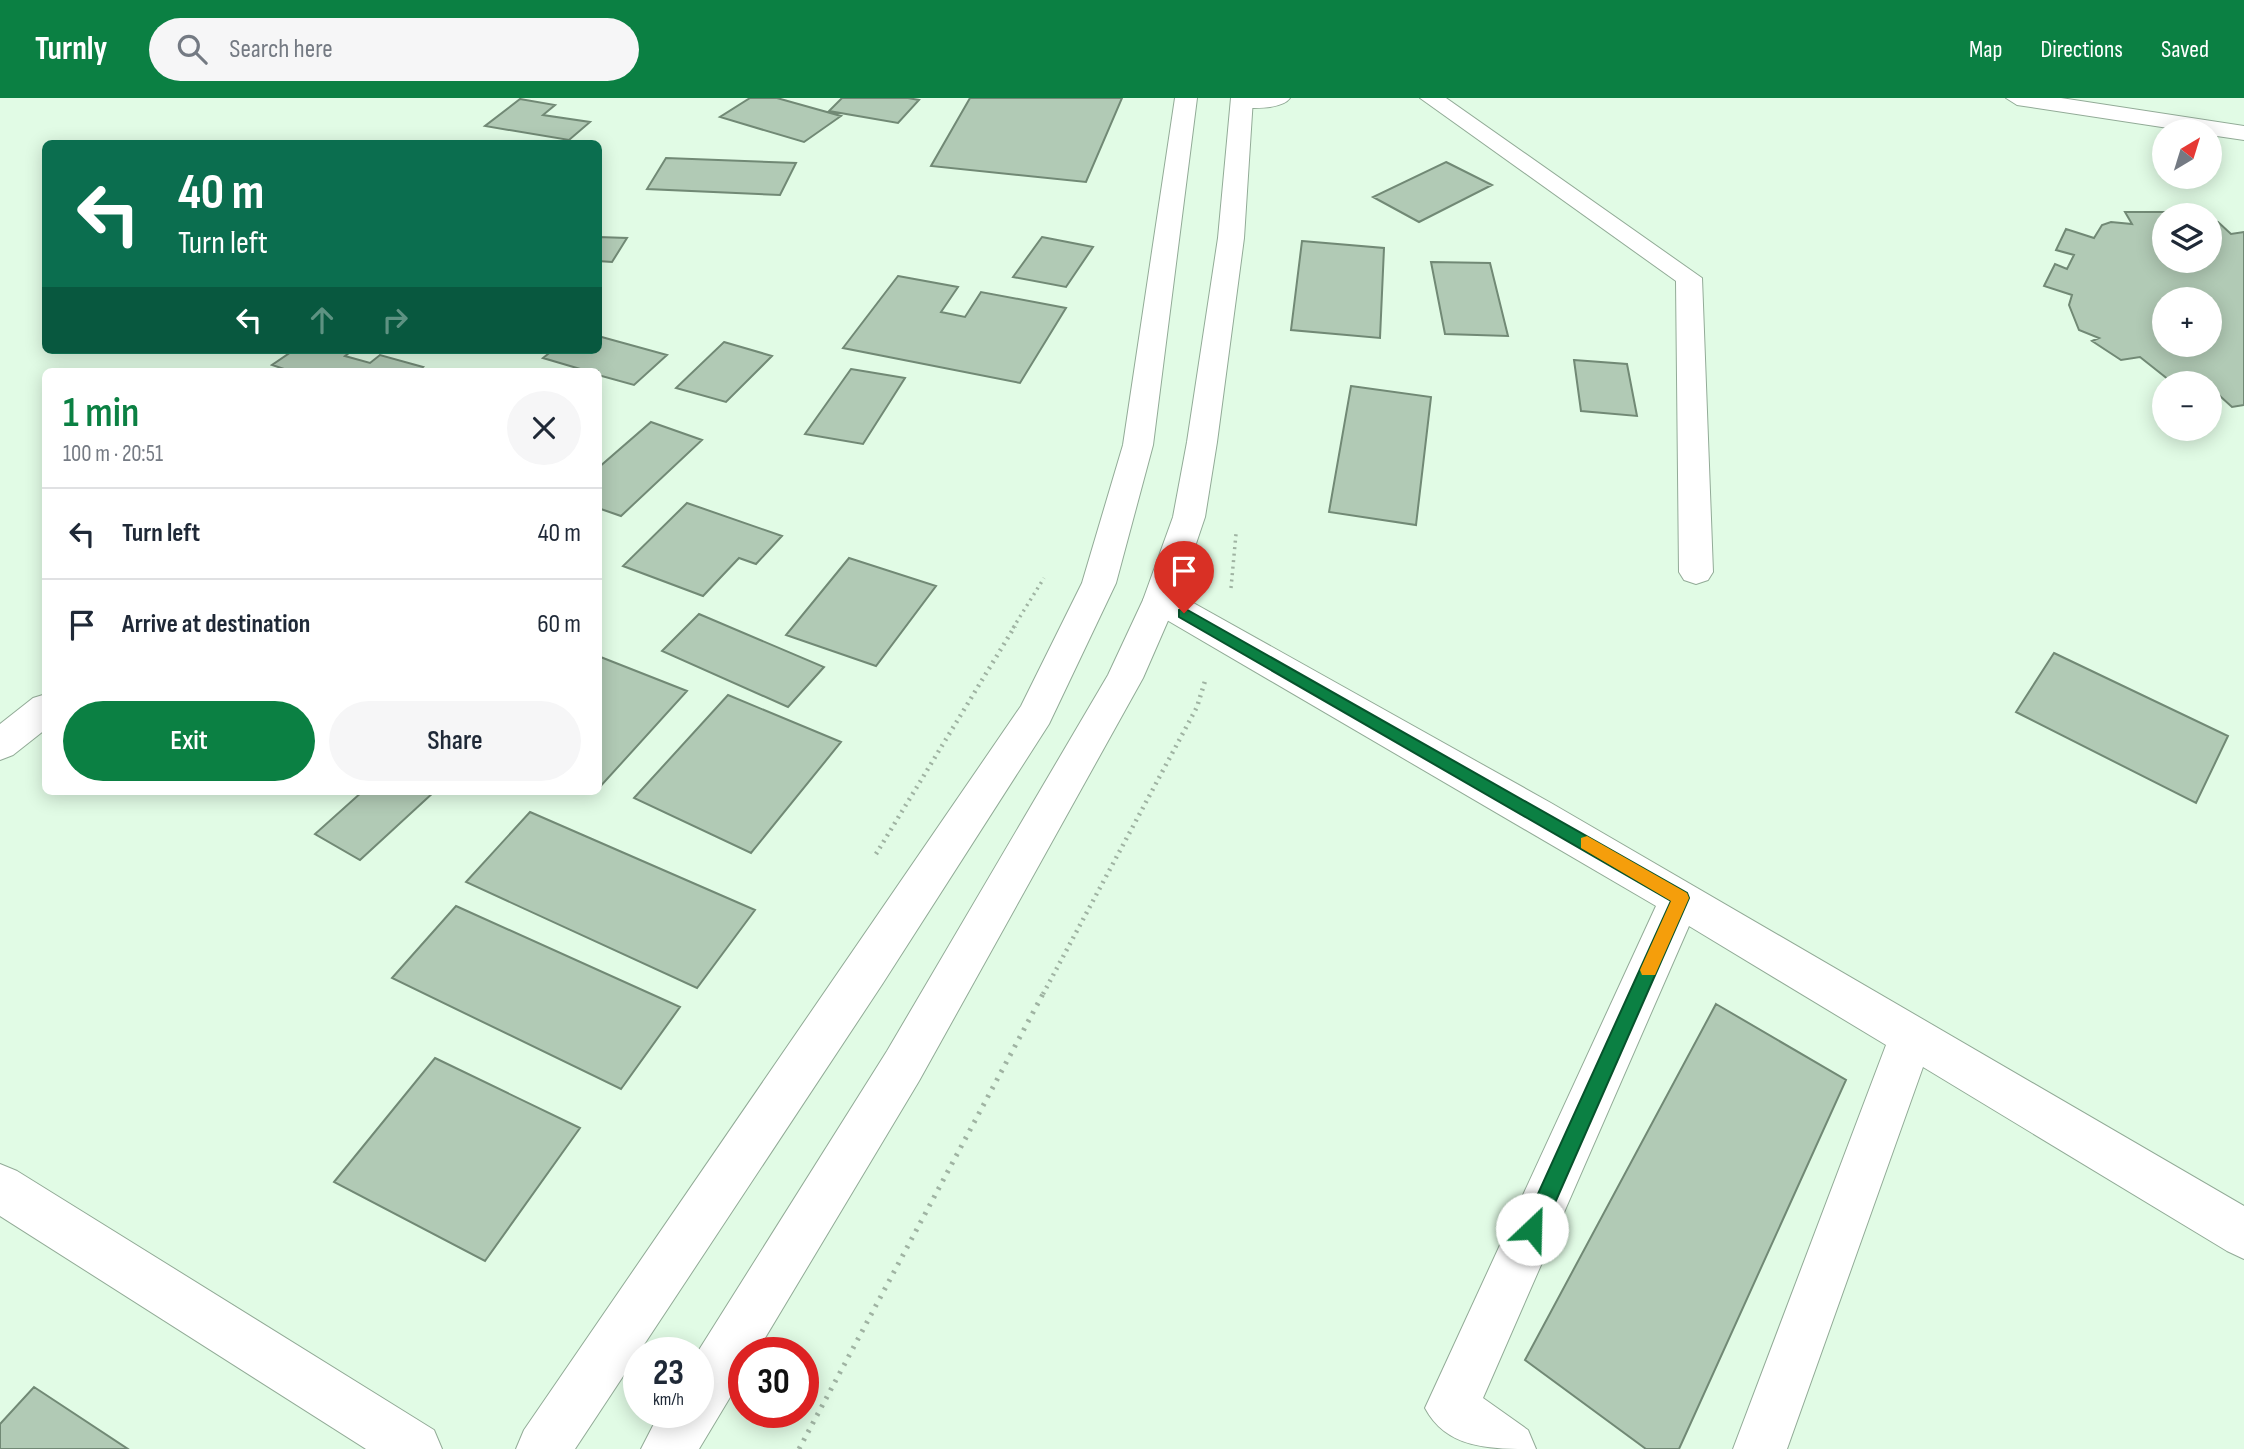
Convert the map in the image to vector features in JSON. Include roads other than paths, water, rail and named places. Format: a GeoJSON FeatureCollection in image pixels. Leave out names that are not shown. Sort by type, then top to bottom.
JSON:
{"type":"FeatureCollection","features":[{"type":"Feature","properties":{"kind":"main road"},"geometry":{"type":"LineString","coordinates":[[543,1449],[868,969],[1036,713],[1099,583],[1138,445],[1186,98]]}},
{"type":"Feature","properties":{"kind":"main road"},"geometry":{"type":"LineString","coordinates":[[714,1374],[909,1054],[1125,678],[1160,600],[1189,517],[1202,442],[1231,238],[1242,100],[1279,98]]}},
{"type":"Feature","properties":{"kind":"main road"},"geometry":{"type":"LineString","coordinates":[[1431,98],[1689,278],[1696,572]]}},
{"type":"Feature","properties":{"kind":"main road"},"geometry":{"type":"LineString","coordinates":[[2017,98],[2244,133]]}},
{"type":"Feature","properties":{"kind":"main road"},"geometry":{"type":"LineString","coordinates":[[1160,600],[1681,898],[2244,1234]]}},
{"type":"Feature","properties":{"kind":"main road"},"geometry":{"type":"LineString","coordinates":[[0,745],[42,711]]}},
{"type":"Feature","properties":{"kind":"main road"},"geometry":{"type":"LineString","coordinates":[[1509,1449],[1452,1408],[1681,898]]}},
{"type":"Feature","properties":{"kind":"main road"},"geometry":{"type":"LineString","coordinates":[[1760,1449],[1911,1037]]}},
{"type":"Feature","properties":{"kind":"main road"},"geometry":{"type":"LineString","coordinates":[[0,1188],[415,1449]]}},
{"type":"Feature","properties":{"kind":"main road"},"geometry":{"type":"LineString","coordinates":[[668,1449],[681,1428]]}}]}
